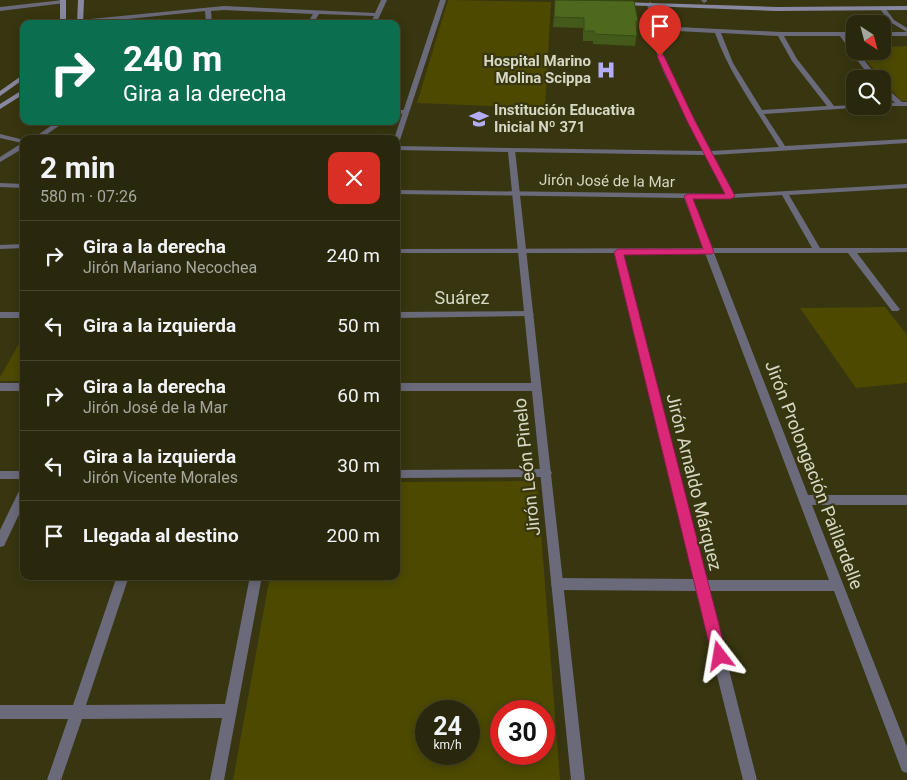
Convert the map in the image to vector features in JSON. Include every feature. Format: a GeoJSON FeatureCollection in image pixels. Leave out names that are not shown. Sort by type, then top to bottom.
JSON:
{"type":"FeatureCollection","features":[{"type":"Feature","properties":{"kind":"main road"},"geometry":{"type":"LineString","coordinates":[[80,20],[81,0]]}},
{"type":"Feature","properties":{"kind":"main road"},"geometry":{"type":"LineString","coordinates":[[687,0],[831,3],[907,1]]}},
{"type":"Feature","properties":{"kind":"main road"},"geometry":{"type":"LineString","coordinates":[[63,20],[63,1],[70,1]]}},
{"type":"Feature","properties":{"kind":"main road"},"geometry":{"type":"LineString","coordinates":[[613,2],[837,9],[907,8]]}},
{"type":"Feature","properties":{"kind":"main road"},"geometry":{"type":"LineString","coordinates":[[831,3],[837,9]]}},
{"type":"Feature","properties":{"kind":"main road"},"geometry":{"type":"LineString","coordinates":[[853,3],[853,6],[859,9]]}},
{"type":"Feature","properties":{"kind":"main road"},"geometry":{"type":"LineString","coordinates":[[0,94],[20,79]]}},
{"type":"Feature","properties":{"kind":"main road"},"geometry":{"type":"LineString","coordinates":[[0,108],[20,94]]}},
{"type":"Feature","properties":{"kind":"street"},"geometry":{"type":"LineString","coordinates":[[0,3],[25,0]]}},
{"type":"Feature","properties":{"kind":"street"},"geometry":{"type":"LineString","coordinates":[[374,20],[384,0]]}},
{"type":"Feature","properties":{"kind":"street"},"geometry":{"type":"LineString","coordinates":[[399,135],[443,0]]}},
{"type":"Feature","properties":{"kind":"street"},"geometry":{"type":"LineString","coordinates":[[0,9],[63,1]]}},
{"type":"Feature","properties":{"kind":"street"},"geometry":{"type":"LineString","coordinates":[[650,4],[660,54],[667,73],[731,196]]}},
{"type":"Feature","properties":{"kind":"street"},"geometry":{"type":"LineString","coordinates":[[105,20],[208,9],[317,12],[377,16]]}},
{"type":"Feature","properties":{"kind":"street"},"geometry":{"type":"LineString","coordinates":[[208,9],[209,20]]}},
{"type":"Feature","properties":{"kind":"street"},"geometry":{"type":"LineString","coordinates":[[884,9],[892,21],[907,32]]}},
{"type":"Feature","properties":{"kind":"street"},"geometry":{"type":"LineString","coordinates":[[312,20],[317,12]]}},
{"type":"Feature","properties":{"kind":"street"},"geometry":{"type":"LineString","coordinates":[[146,15],[146,20]]}},
{"type":"Feature","properties":{"kind":"street"},"geometry":{"type":"LineString","coordinates":[[655,28],[780,34],[846,34]]}},
{"type":"Feature","properties":{"kind":"street"},"geometry":{"type":"LineString","coordinates":[[718,32],[723,51],[783,148]]}},
{"type":"Feature","properties":{"kind":"street"},"geometry":{"type":"LineString","coordinates":[[891,33],[907,32]]}},
{"type":"Feature","properties":{"kind":"street"},"geometry":{"type":"LineString","coordinates":[[780,34],[794,60],[832,108]]}},
{"type":"Feature","properties":{"kind":"street"},"geometry":{"type":"LineString","coordinates":[[842,34],[858,59],[868,70]]}},
{"type":"Feature","properties":{"kind":"street"},"geometry":{"type":"LineString","coordinates":[[891,94],[903,104]]}},
{"type":"Feature","properties":{"kind":"street"},"geometry":{"type":"LineString","coordinates":[[762,112],[846,107]]}},
{"type":"Feature","properties":{"kind":"street"},"geometry":{"type":"LineString","coordinates":[[400,112],[406,112]]}},
{"type":"Feature","properties":{"kind":"street"},"geometry":{"type":"LineString","coordinates":[[41,135],[57,125]]}},
{"type":"Feature","properties":{"kind":"street"},"geometry":{"type":"LineString","coordinates":[[0,136],[20,143]]}},
{"type":"Feature","properties":{"kind":"street"},"geometry":{"type":"LineString","coordinates":[[400,148],[707,153],[907,141]]}},
{"type":"Feature","properties":{"kind":"street"},"geometry":{"type":"LineString","coordinates":[[0,160],[20,147]]}},
{"type":"Feature","properties":{"kind":"street","name":"Jirón León Pinelo"},"geometry":{"type":"LineString","coordinates":[[511,150],[578,780]]}},
{"type":"Feature","properties":{"kind":"street"},"geometry":{"type":"LineString","coordinates":[[0,185],[20,186]]}},
{"type":"Feature","properties":{"kind":"street","name":"Jirón José de la Mar"},"geometry":{"type":"LineString","coordinates":[[400,192],[731,196],[907,186]]}},
{"type":"Feature","properties":{"kind":"street"},"geometry":{"type":"LineString","coordinates":[[785,194],[818,252]]}},
{"type":"Feature","properties":{"kind":"street","name":"Jirón Prolongación Paillardelle"},"geometry":{"type":"LineString","coordinates":[[688,196],[907,766]]}},
{"type":"Feature","properties":{"kind":"street"},"geometry":{"type":"LineString","coordinates":[[0,247],[20,246]]}},
{"type":"Feature","properties":{"kind":"street"},"geometry":{"type":"LineString","coordinates":[[400,252],[850,252],[907,250]]}},
{"type":"Feature","properties":{"kind":"street","name":"Jirón Arnaldo Márquez"},"geometry":{"type":"LineString","coordinates":[[618,252],[750,780]]}},
{"type":"Feature","properties":{"kind":"street"},"geometry":{"type":"LineString","coordinates":[[850,252],[894,309]]}},
{"type":"Feature","properties":{"kind":"street","name":"Suárez"},"geometry":{"type":"LineString","coordinates":[[400,315],[529,314]]}},
{"type":"Feature","properties":{"kind":"street"},"geometry":{"type":"LineString","coordinates":[[0,315],[20,315]]}},
{"type":"Feature","properties":{"kind":"street"},"geometry":{"type":"LineString","coordinates":[[0,387],[20,387]]}},
{"type":"Feature","properties":{"kind":"street"},"geometry":{"type":"LineString","coordinates":[[400,387],[536,387]]}},
{"type":"Feature","properties":{"kind":"street"},"geometry":{"type":"LineString","coordinates":[[400,474],[546,473]]}},
{"type":"Feature","properties":{"kind":"street"},"geometry":{"type":"LineString","coordinates":[[0,475],[20,475]]}},
{"type":"Feature","properties":{"kind":"street"},"geometry":{"type":"LineString","coordinates":[[0,542],[20,500]]}},
{"type":"Feature","properties":{"kind":"street"},"geometry":{"type":"LineString","coordinates":[[805,500],[907,500]]}},
{"type":"Feature","properties":{"kind":"street"},"geometry":{"type":"LineString","coordinates":[[54,780],[122,580]]}},
{"type":"Feature","properties":{"kind":"street"},"geometry":{"type":"LineString","coordinates":[[217,780],[255,580]]}},
{"type":"Feature","properties":{"kind":"street"},"geometry":{"type":"LineString","coordinates":[[557,584],[838,586]]}},
{"type":"Feature","properties":{"kind":"street"},"geometry":{"type":"LineString","coordinates":[[0,712],[230,711]]}},
{"type":"Feature","properties":{"kind":"shaded area"},"geometry":{"type":"Polygon","coordinates":[[[448,0],[551,2],[545,108],[417,103],[448,0]]]}},
{"type":"Feature","properties":{"kind":"shaded area"},"geometry":{"type":"Polygon","coordinates":[[[907,46],[907,101],[901,101],[891,89],[891,70],[874,70],[866,60],[891,60],[891,47],[907,46]]]}},
{"type":"Feature","properties":{"kind":"shaded area"},"geometry":{"type":"Polygon","coordinates":[[[885,307],[907,335],[907,383],[856,388],[800,308],[885,307]]]}},
{"type":"Feature","properties":{"kind":"shaded area"},"geometry":{"type":"Polygon","coordinates":[[[20,342],[20,381],[0,381],[0,377],[20,342]]]}},
{"type":"Feature","properties":{"kind":"shaded area"},"geometry":{"type":"Polygon","coordinates":[[[537,481],[554,700],[490,700],[490,765],[555,765],[555,715],[560,780],[233,780],[269,580],[400,580],[400,482],[537,481]]]}},
{"type":"Feature","properties":{"kind":"building"},"geometry":{"type":"Polygon","coordinates":[[[555,0],[634,1],[638,21],[636,21],[637,36],[594,34],[594,31],[584,31],[584,18],[554,17],[555,0]]]}},
{"type":"Feature","properties":{"kind":"place","name":"Hospital Marino Molina Scippa"},"geometry":{"type":"Point","coordinates":[606,70]}},
{"type":"Feature","properties":{"kind":"place","name":"Institución Educativa Inicial Nº 371"},"geometry":{"type":"Point","coordinates":[479,119]}},
{"type":"Feature","properties":{"kind":"route"},"geometry":{"type":"LineString","coordinates":[[660,56],[707,153],[731,196],[688,196],[709,252],[618,252],[720,656]]}}]}
